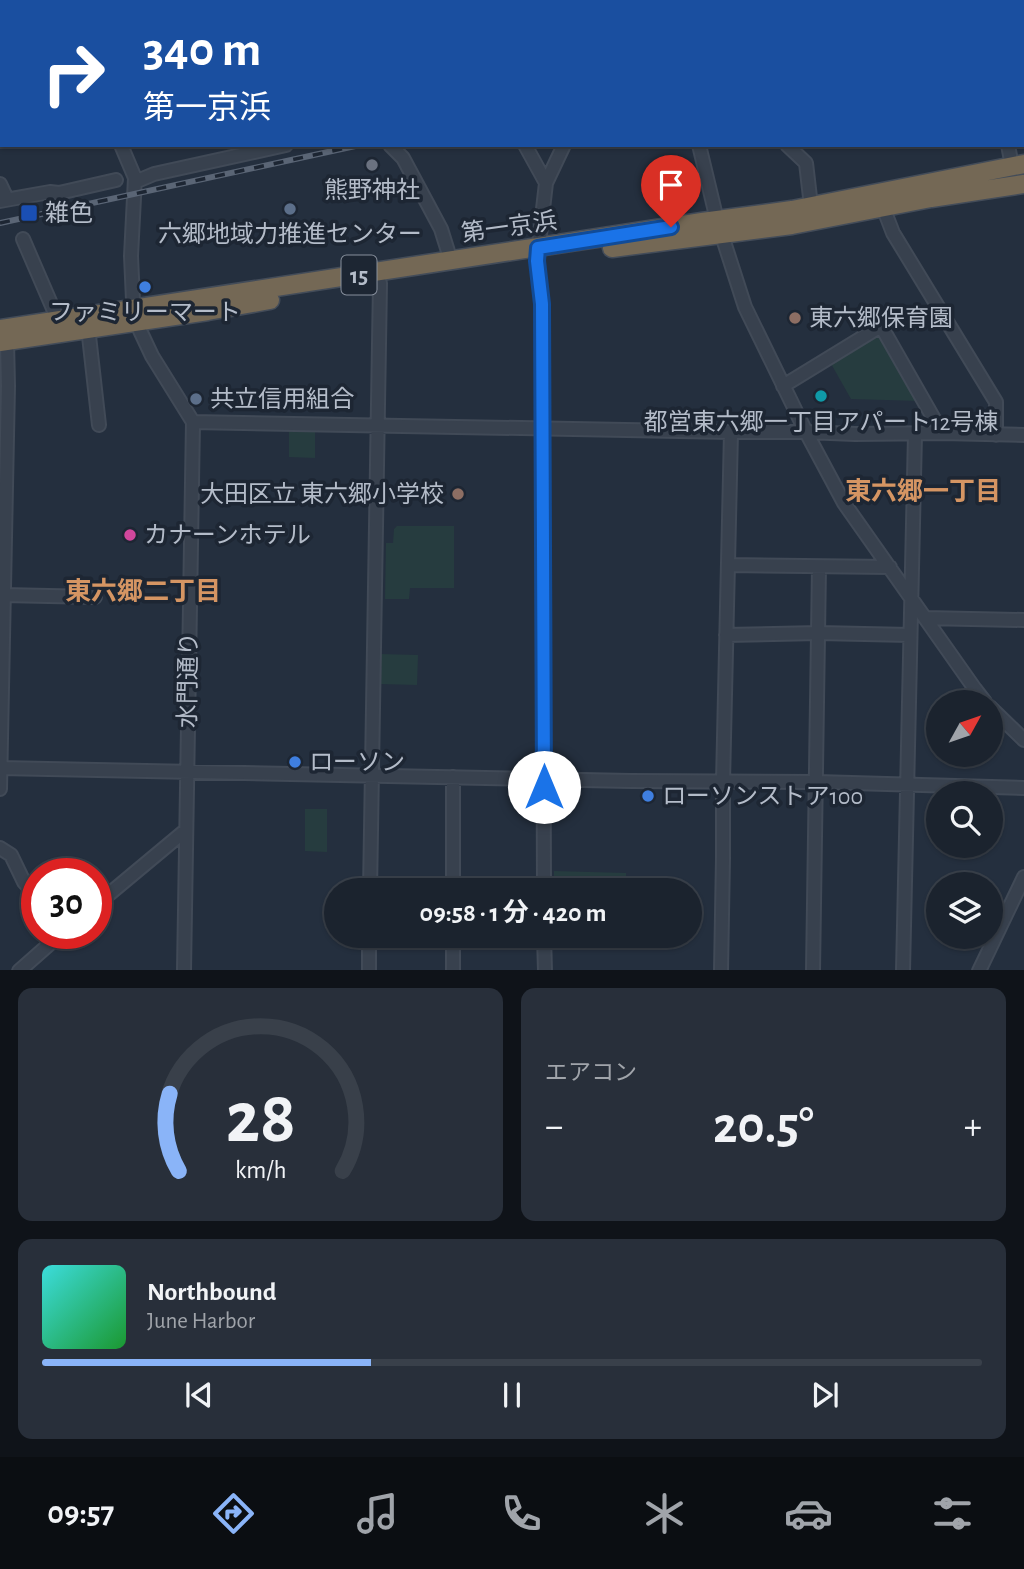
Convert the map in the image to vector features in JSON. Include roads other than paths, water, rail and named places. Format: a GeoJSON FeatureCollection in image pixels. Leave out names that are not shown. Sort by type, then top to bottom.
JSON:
{"type":"FeatureCollection","features":[{"type":"Feature","properties":{"kind":"highway","name":"第一京浜"},"geometry":{"type":"LineString","coordinates":[[2,337],[58,320],[135,315],[380,284],[537,254],[719,227],[1018,165]]}},
{"type":"Feature","properties":{"kind":"highway","name":"第一京浜"},"geometry":{"type":"LineString","coordinates":[[719,227],[792,225],[931,198],[1024,184]]}},
{"type":"Feature","properties":{"kind":"highway","name":"第一京浜"},"geometry":{"type":"LineString","coordinates":[[2,337],[451,261],[537,254]]}},
{"type":"Feature","properties":{"kind":"street"},"geometry":{"type":"LineString","coordinates":[[122,147],[135,178],[131,256],[135,315],[152,356],[193,422],[1024,435]]}},
{"type":"Feature","properties":{"kind":"street"},"geometry":{"type":"LineString","coordinates":[[135,182],[239,150],[267,147]]}},
{"type":"Feature","properties":{"kind":"street"},"geometry":{"type":"LineString","coordinates":[[392,147],[403,158],[441,229],[451,261]]}},
{"type":"Feature","properties":{"kind":"street"},"geometry":{"type":"LineString","coordinates":[[526,147],[546,183]]}},
{"type":"Feature","properties":{"kind":"street"},"geometry":{"type":"LineString","coordinates":[[544,878],[542,304],[537,254],[546,183],[563,147]]}},
{"type":"Feature","properties":{"kind":"street"},"geometry":{"type":"LineString","coordinates":[[699,147],[719,227],[745,307],[806,432],[844,503],[976,690]]}},
{"type":"Feature","properties":{"kind":"street"},"geometry":{"type":"LineString","coordinates":[[788,147],[806,163],[811,206]]}},
{"type":"Feature","properties":{"kind":"street"},"geometry":{"type":"LineString","coordinates":[[1009,147],[1018,165]]}},
{"type":"Feature","properties":{"kind":"street"},"geometry":{"type":"LineString","coordinates":[[0,184],[4,200],[50,192],[59,193],[116,180]]}},
{"type":"Feature","properties":{"kind":"street"},"geometry":{"type":"LineString","coordinates":[[883,207],[893,233],[996,402],[996,435]]}},
{"type":"Feature","properties":{"kind":"street"},"geometry":{"type":"LineString","coordinates":[[23,239],[58,320]]}},
{"type":"Feature","properties":{"kind":"street"},"geometry":{"type":"LineString","coordinates":[[370,878],[380,284]]}},
{"type":"Feature","properties":{"kind":"street"},"geometry":{"type":"LineString","coordinates":[[783,386],[881,326],[942,433]]}},
{"type":"Feature","properties":{"kind":"street"},"geometry":{"type":"LineString","coordinates":[[89,336],[99,425]]}},
{"type":"Feature","properties":{"kind":"street"},"geometry":{"type":"LineString","coordinates":[[0,789],[8,386],[2,337]]}},
{"type":"Feature","properties":{"kind":"street","name":"水門通り"},"geometry":{"type":"LineString","coordinates":[[184,970],[193,422]]}},
{"type":"Feature","properties":{"kind":"street"},"geometry":{"type":"LineString","coordinates":[[721,970],[731,432]]}},
{"type":"Feature","properties":{"kind":"street"},"geometry":{"type":"LineString","coordinates":[[903,970],[915,434]]}},
{"type":"Feature","properties":{"kind":"street"},"geometry":{"type":"LineString","coordinates":[[729,565],[890,567]]}},
{"type":"Feature","properties":{"kind":"street"},"geometry":{"type":"LineString","coordinates":[[813,970],[819,567]]}},
{"type":"Feature","properties":{"kind":"street"},"geometry":{"type":"LineString","coordinates":[[3,595],[95,597]]}},
{"type":"Feature","properties":{"kind":"street"},"geometry":{"type":"LineString","coordinates":[[925,618],[1024,620]]}},
{"type":"Feature","properties":{"kind":"street"},"geometry":{"type":"LineString","coordinates":[[726,635],[910,635]]}},
{"type":"Feature","properties":{"kind":"street"},"geometry":{"type":"LineString","coordinates":[[1003,720],[1024,740]]}},
{"type":"Feature","properties":{"kind":"street"},"geometry":{"type":"LineString","coordinates":[[1,768],[1024,788]]}},
{"type":"Feature","properties":{"kind":"street"},"geometry":{"type":"LineString","coordinates":[[453,777],[453,878]]}},
{"type":"Feature","properties":{"kind":"street"},"geometry":{"type":"LineString","coordinates":[[112,892],[186,830]]}},
{"type":"Feature","properties":{"kind":"street"},"geometry":{"type":"LineString","coordinates":[[0,848],[11,855],[21,875]]}},
{"type":"Feature","properties":{"kind":"street"},"geometry":{"type":"LineString","coordinates":[[980,970],[1024,877]]}},
{"type":"Feature","properties":{"kind":"street"},"geometry":{"type":"LineString","coordinates":[[369,948],[369,970]]}},
{"type":"Feature","properties":{"kind":"street"},"geometry":{"type":"LineString","coordinates":[[453,948],[453,970]]}},
{"type":"Feature","properties":{"kind":"street"},"geometry":{"type":"LineString","coordinates":[[544,948],[545,970]]}},
{"type":"Feature","properties":{"kind":"street"},"geometry":{"type":"LineString","coordinates":[[20,970],[44,949]]}},
{"type":"Feature","properties":{"kind":"railway"},"geometry":{"type":"LineString","coordinates":[[0,223],[351,147]]}},
{"type":"Feature","properties":{"kind":"place","name":"熊野神社"},"geometry":{"type":"Point","coordinates":[372,165]}},
{"type":"Feature","properties":{"kind":"place","name":"六郷地域力推進センター"},"geometry":{"type":"Point","coordinates":[290,209]}},
{"type":"Feature","properties":{"kind":"place","name":"雑色"},"geometry":{"type":"Point","coordinates":[29,213]}},
{"type":"Feature","properties":{"kind":"place","name":"ファミリーマート"},"geometry":{"type":"Point","coordinates":[145,287]}},
{"type":"Feature","properties":{"kind":"place","name":"東六郷保育園"},"geometry":{"type":"Point","coordinates":[795,318]}},
{"type":"Feature","properties":{"kind":"place","name":"都営東六郷一丁目アパート12号棟"},"geometry":{"type":"Point","coordinates":[821,396]}},
{"type":"Feature","properties":{"kind":"place","name":"共立信用組合"},"geometry":{"type":"Point","coordinates":[196,399]}},
{"type":"Feature","properties":{"kind":"place","name":"大田区立 東六郷小学校"},"geometry":{"type":"Point","coordinates":[458,494]}},
{"type":"Feature","properties":{"kind":"place","name":"カナーンホテル"},"geometry":{"type":"Point","coordinates":[130,535]}},
{"type":"Feature","properties":{"kind":"place","name":"ローソン"},"geometry":{"type":"Point","coordinates":[295,762]}},
{"type":"Feature","properties":{"kind":"place","name":"ローソンストア100"},"geometry":{"type":"Point","coordinates":[648,796]}},
{"type":"Feature","properties":{"kind":"district","name":"東六郷一丁目"},"geometry":{"type":"Point","coordinates":[923,491]}},
{"type":"Feature","properties":{"kind":"district","name":"東六郷二丁目"},"geometry":{"type":"Point","coordinates":[143,591]}}]}
